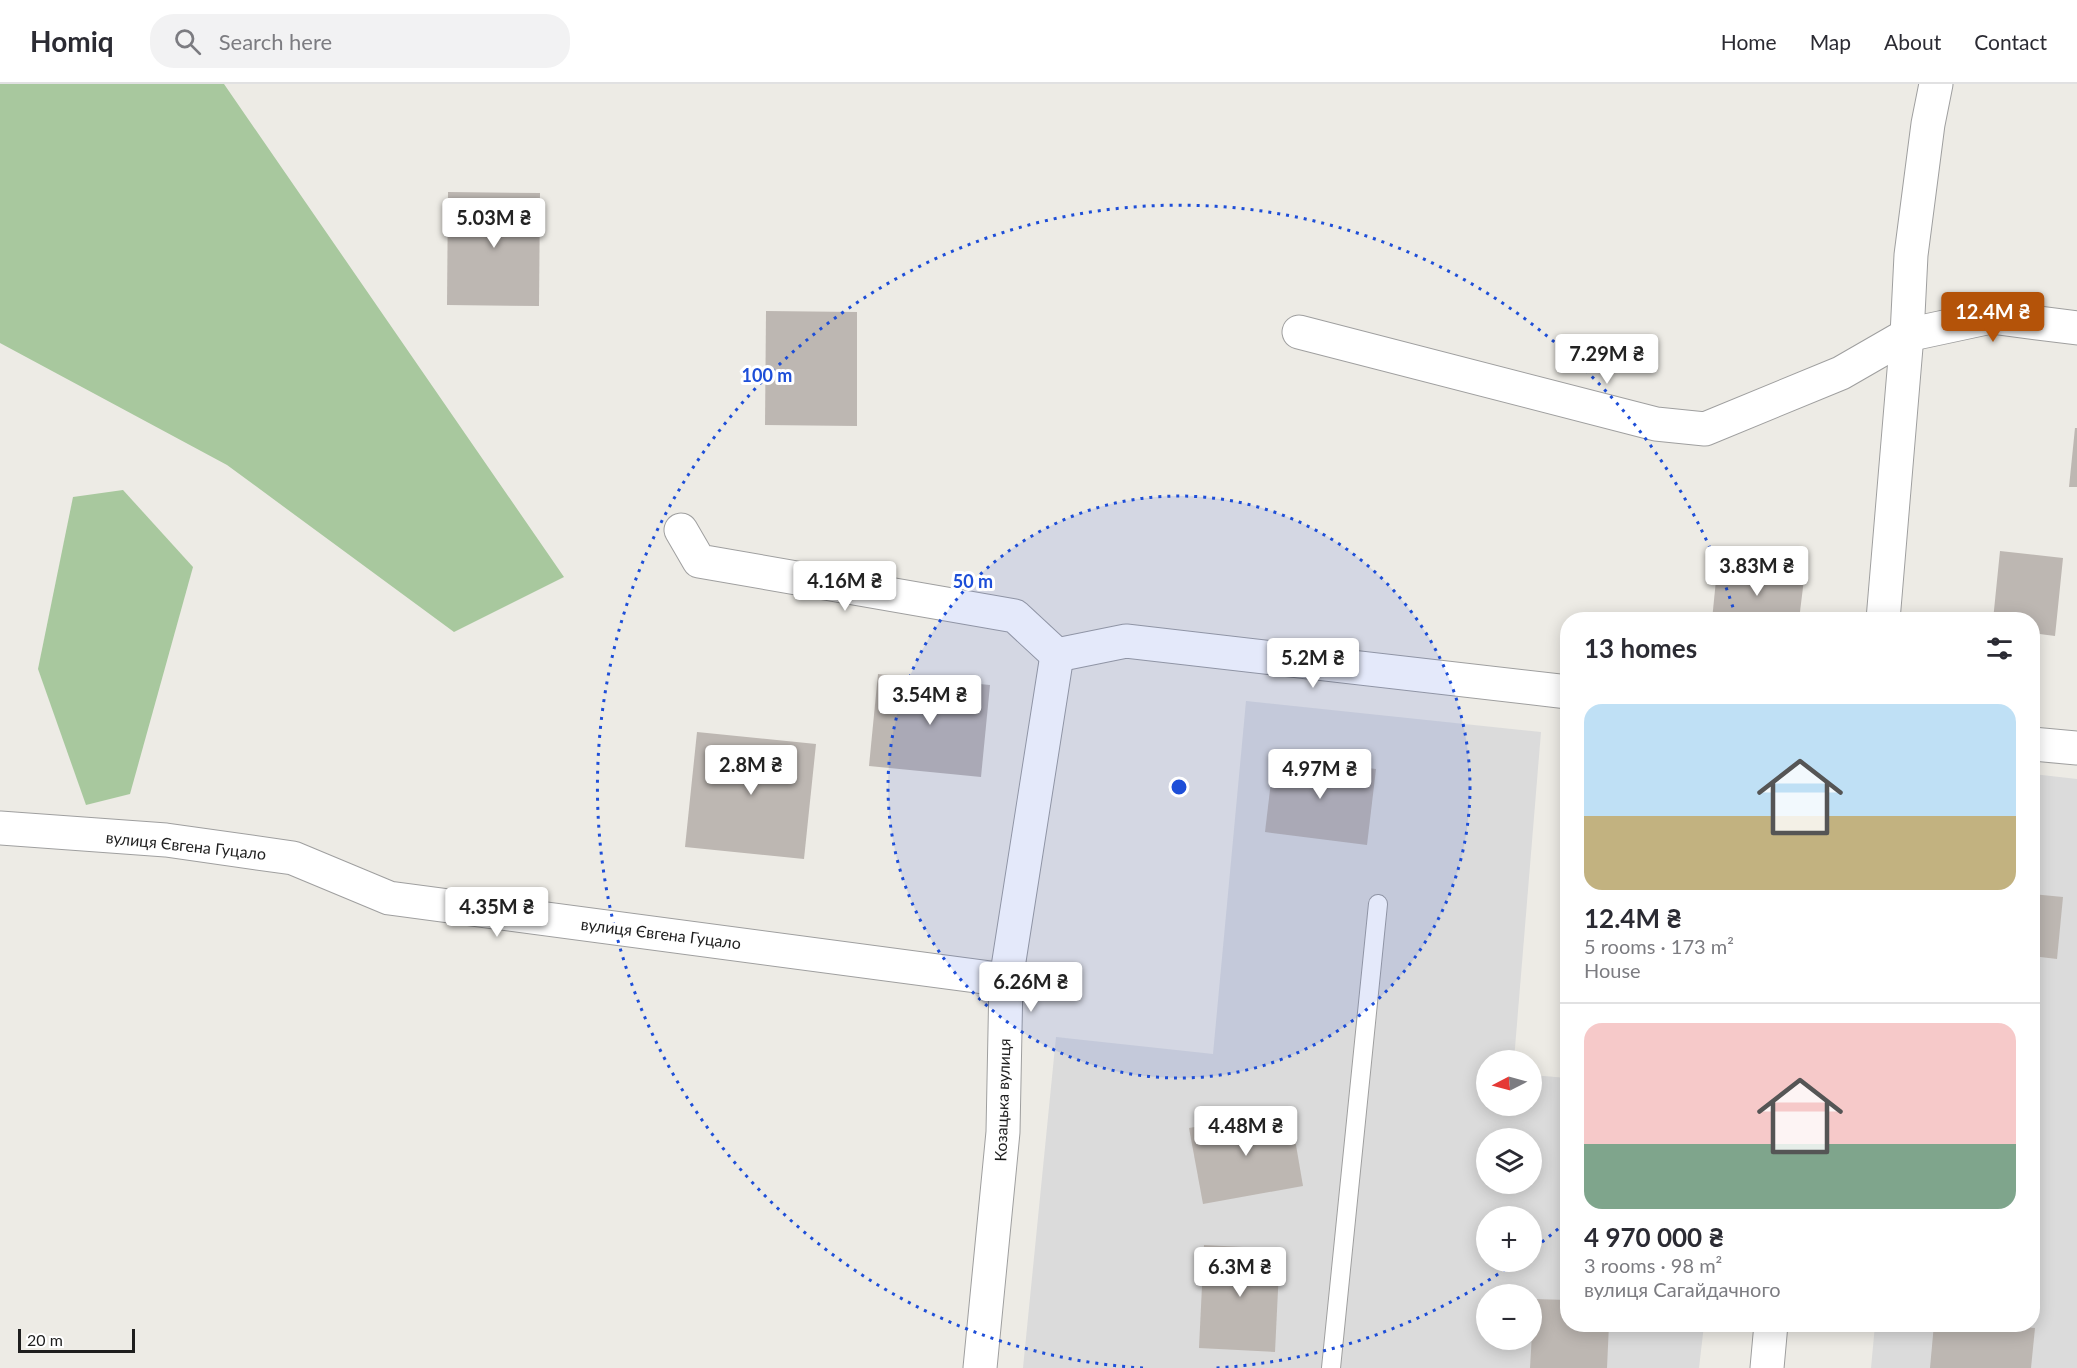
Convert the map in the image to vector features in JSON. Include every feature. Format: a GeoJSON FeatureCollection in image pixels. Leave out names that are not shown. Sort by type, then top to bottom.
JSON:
{"type":"FeatureCollection","features":[{"type":"Feature","properties":{"kind":"street"},"geometry":{"type":"LineString","coordinates":[[1884,612],[1907,335],[1911,255],[1928,124],[1936,84]]}},
{"type":"Feature","properties":{"kind":"street"},"geometry":{"type":"LineString","coordinates":[[1299,332],[1656,424],[1705,429],[1841,373],[1907,335],[1991,317],[2077,328]]}},
{"type":"Feature","properties":{"kind":"street"},"geometry":{"type":"LineString","coordinates":[[681,530],[699,561],[1015,616],[1057,655],[1126,641],[1560,691]]}},
{"type":"Feature","properties":{"kind":"street","name":"Козацька вулиця"},"geometry":{"type":"LineString","coordinates":[[980,1368],[1003,1132],[1006,980],[1057,655]]}},
{"type":"Feature","properties":{"kind":"street"},"geometry":{"type":"LineString","coordinates":[[2040,745],[2077,748]]}},
{"type":"Feature","properties":{"kind":"street","name":"вулиця Євгена Гуцало"},"geometry":{"type":"LineString","coordinates":[[0,828],[166,840],[293,858],[389,898],[1006,980]]}},
{"type":"Feature","properties":{"kind":"street"},"geometry":{"type":"LineString","coordinates":[[1767,1368],[1770,1332]]}},
{"type":"Feature","properties":{"kind":"lane"},"geometry":{"type":"LineString","coordinates":[[1331,1368],[1378,904]]}},
{"type":"Feature","properties":{"kind":"shaded area"},"geometry":{"type":"Polygon","coordinates":[[[1246,701],[1541,732],[1515,1050],[1476,1050],[1476,1116],[1542,1116],[1542,1076],[1560,1077],[1560,1332],[1703,1332],[1699,1368],[1023,1368],[1056,1037],[1213,1054],[1246,701]]]}},
{"type":"Feature","properties":{"kind":"shaded area"},"geometry":{"type":"Polygon","coordinates":[[[2040,775],[2077,779],[2077,1368],[1871,1368],[1874,1332],[2040,1332],[2040,775]]]}},
{"type":"Feature","properties":{"kind":"green space"},"geometry":{"type":"Polygon","coordinates":[[[0,84],[224,84],[564,577],[454,632],[227,465],[0,343],[0,84]]]}},
{"type":"Feature","properties":{"kind":"green space"},"geometry":{"type":"Polygon","coordinates":[[[123,490],[193,567],[130,794],[86,805],[38,669],[73,497],[123,490]]]}},
{"type":"Feature","properties":{"kind":"building"},"geometry":{"type":"Polygon","coordinates":[[[448,192],[540,193],[539,306],[447,305],[448,192]]]}},
{"type":"Feature","properties":{"kind":"building"},"geometry":{"type":"Polygon","coordinates":[[[766,311],[857,312],[857,426],[765,425],[766,311]]]}},
{"type":"Feature","properties":{"kind":"building"},"geometry":{"type":"Polygon","coordinates":[[[2075,428],[2077,428],[2077,487],[2069,487],[2075,428]]]}},
{"type":"Feature","properties":{"kind":"building"},"geometry":{"type":"Polygon","coordinates":[[[2000,551],[2063,558],[2055,636],[2040,634],[2040,612],[1994,612],[2000,551]]]}},
{"type":"Feature","properties":{"kind":"building"},"geometry":{"type":"Polygon","coordinates":[[[1717,570],[1804,579],[1800,612],[1713,612],[1717,570]]]}},
{"type":"Feature","properties":{"kind":"building"},"geometry":{"type":"Polygon","coordinates":[[[878,674],[990,685],[981,777],[869,766],[878,674]]]}},
{"type":"Feature","properties":{"kind":"building"},"geometry":{"type":"Polygon","coordinates":[[[697,732],[816,744],[804,859],[685,847],[697,732]]]}},
{"type":"Feature","properties":{"kind":"building"},"geometry":{"type":"Polygon","coordinates":[[[1274,756],[1376,769],[1367,845],[1265,832],[1274,756]]]}},
{"type":"Feature","properties":{"kind":"building"},"geometry":{"type":"Polygon","coordinates":[[[2040,895],[2063,897],[2057,959],[2040,957],[2040,895]]]}},
{"type":"Feature","properties":{"kind":"building"},"geometry":{"type":"Polygon","coordinates":[[[1290,1110],[1303,1186],[1203,1204],[1189,1128],[1290,1110]]]}},
{"type":"Feature","properties":{"kind":"building"},"geometry":{"type":"Polygon","coordinates":[[[1204,1245],[1280,1249],[1275,1352],[1199,1348],[1204,1245]]]}},
{"type":"Feature","properties":{"kind":"building"},"geometry":{"type":"Polygon","coordinates":[[[1542,1299],[1560,1300],[1560,1332],[1609,1332],[1607,1368],[1530,1368],[1531,1350],[1542,1350],[1542,1299]]]}},
{"type":"Feature","properties":{"kind":"building"},"geometry":{"type":"Polygon","coordinates":[[[1933,1332],[2035,1332],[2031,1368],[1930,1368],[1933,1332]]]}}]}
